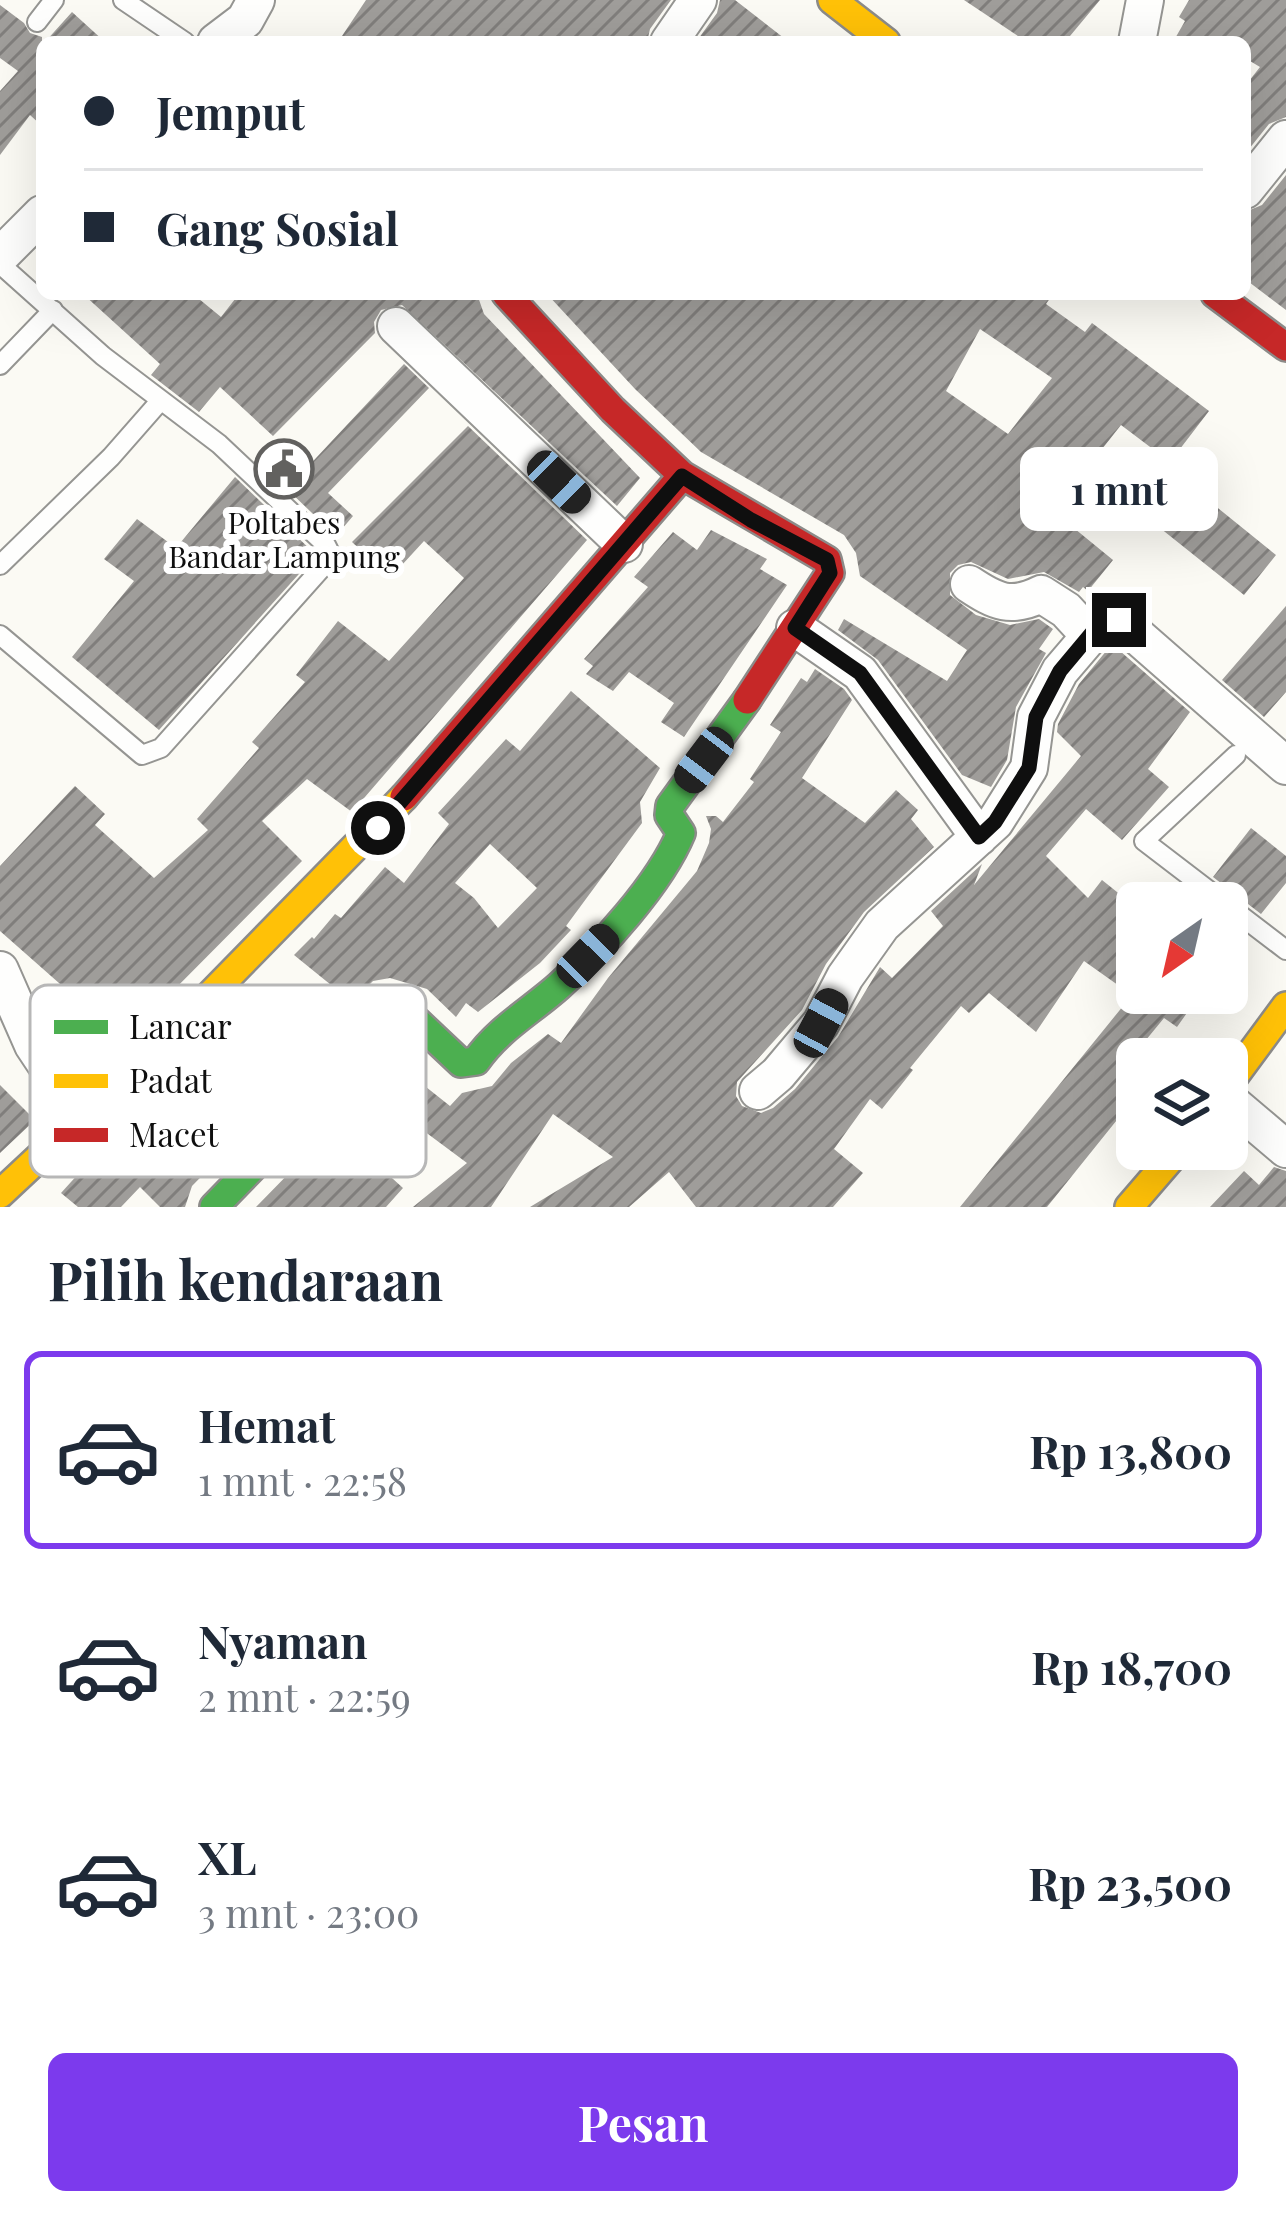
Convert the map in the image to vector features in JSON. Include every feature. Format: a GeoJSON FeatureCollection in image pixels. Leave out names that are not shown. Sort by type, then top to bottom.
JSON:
{"type":"FeatureCollection","features":[{"type":"Feature","properties":{"kind":"main road"},"geometry":{"type":"LineString","coordinates":[[832,0],[878,36]]}},
{"type":"Feature","properties":{"kind":"main road"},"geometry":{"type":"LineString","coordinates":[[426,1030],[460,1063],[476,1061],[490,1042],[560,985],[616,926],[673,853],[681,833],[669,815],[670,806],[750,697],[830,573],[827,560],[682,476],[512,300]]}},
{"type":"Feature","properties":{"kind":"main road"},"geometry":{"type":"LineString","coordinates":[[1223,300],[1286,347]]}},
{"type":"Feature","properties":{"kind":"main road"},"geometry":{"type":"LineString","coordinates":[[221,985],[378,828],[682,476]]}},
{"type":"Feature","properties":{"kind":"main road"},"geometry":{"type":"LineString","coordinates":[[1248,1058],[1286,1006]]}},
{"type":"Feature","properties":{"kind":"main road"},"geometry":{"type":"LineString","coordinates":[[0,1194],[30,1166]]}},
{"type":"Feature","properties":{"kind":"main road"},"geometry":{"type":"LineString","coordinates":[[1130,1207],[1161,1170]]}},
{"type":"Feature","properties":{"kind":"main road"},"geometry":{"type":"LineString","coordinates":[[214,1207],[243,1177]]}},
{"type":"Feature","properties":{"kind":"street"},"geometry":{"type":"LineString","coordinates":[[673,36],[698,0]]}},
{"type":"Feature","properties":{"kind":"street"},"geometry":{"type":"LineString","coordinates":[[1138,36],[1145,0]]}},
{"type":"Feature","properties":{"kind":"street"},"geometry":{"type":"LineString","coordinates":[[1251,183],[1286,139]]}},
{"type":"Feature","properties":{"kind":"street"},"geometry":{"type":"LineString","coordinates":[[0,260],[36,221]]}},
{"type":"Feature","properties":{"kind":"street"},"geometry":{"type":"LineString","coordinates":[[396,326],[624,544]]}},
{"type":"Feature","properties":{"kind":"street"},"geometry":{"type":"LineString","coordinates":[[969,584],[991,598],[1021,604],[1041,594],[1066,610],[1090,635]]}},
{"type":"Feature","properties":{"kind":"street"},"geometry":{"type":"LineString","coordinates":[[758,1091],[821,1023],[845,977],[882,925],[995,822],[1029,768],[1036,717],[1060,671],[1101,622],[1119,620],[1286,766]]}},
{"type":"Feature","properties":{"kind":"street"},"geometry":{"type":"LineString","coordinates":[[795,628],[860,673],[979,837]]}},
{"type":"Feature","properties":{"kind":"street"},"geometry":{"type":"LineString","coordinates":[[0,970],[30,1038]]}},
{"type":"Feature","properties":{"kind":"street"},"geometry":{"type":"LineString","coordinates":[[1248,1117],[1286,1149]]}},
{"type":"Feature","properties":{"kind":"lane"},"geometry":{"type":"LineString","coordinates":[[37,22],[53,0]]}},
{"type":"Feature","properties":{"kind":"lane"},"geometry":{"type":"LineString","coordinates":[[123,0],[175,36]]}},
{"type":"Feature","properties":{"kind":"lane"},"geometry":{"type":"LineString","coordinates":[[0,260],[36,295]]}},
{"type":"Feature","properties":{"kind":"lane"},"geometry":{"type":"LineString","coordinates":[[0,635],[142,755],[152,753],[330,554],[219,444],[103,356],[42,300]]}},
{"type":"Feature","properties":{"kind":"lane"},"geometry":{"type":"LineString","coordinates":[[0,365],[52,310]]}},
{"type":"Feature","properties":{"kind":"lane"},"geometry":{"type":"LineString","coordinates":[[0,565],[111,457],[161,400]]}},
{"type":"Feature","properties":{"kind":"lane"},"geometry":{"type":"LineString","coordinates":[[1197,882],[1144,841],[1236,755]]}},
{"type":"Feature","properties":{"kind":"lane"},"geometry":{"type":"LineString","coordinates":[[1248,921],[1286,950]]}},
{"type":"Feature","properties":{"kind":"building"},"geometry":{"type":"Polygon","coordinates":[[[366,0],[671,0],[648,36],[342,36],[366,0]]]}},
{"type":"Feature","properties":{"kind":"building"},"geometry":{"type":"Polygon","coordinates":[[[720,0],[735,0],[781,36],[700,36],[720,0]]]}},
{"type":"Feature","properties":{"kind":"building"},"geometry":{"type":"Polygon","coordinates":[[[964,0],[1100,0],[1070,36],[1018,36],[964,0]]]}},
{"type":"Feature","properties":{"kind":"building"},"geometry":{"type":"Polygon","coordinates":[[[1189,0],[1286,0],[1286,117],[1269,124],[1251,146],[1251,78],[1260,67],[1251,62],[1251,36],[1176,36],[1185,21],[1179,17],[1189,0]]]}},
{"type":"Feature","properties":{"kind":"building"},"geometry":{"type":"Polygon","coordinates":[[[0,5],[39,36],[36,120],[30,115],[0,155],[0,91],[18,71],[0,58],[0,5]]]}},
{"type":"Feature","properties":{"kind":"building"},"geometry":{"type":"Polygon","coordinates":[[[72,12],[98,36],[50,36],[72,12]]]}},
{"type":"Feature","properties":{"kind":"building"},"geometry":{"type":"Polygon","coordinates":[[[1286,175],[1286,310],[1251,284],[1251,210],[1262,205],[1286,175]]]}},
{"type":"Feature","properties":{"kind":"building"},"geometry":{"type":"Polygon","coordinates":[[[90,300],[200,300],[221,317],[234,300],[479,300],[484,314],[640,478],[617,506],[402,305],[381,310],[374,322],[375,333],[273,436],[220,387],[199,412],[151,375],[160,364],[90,300]]]}},
{"type":"Feature","properties":{"kind":"building"},"geometry":{"type":"Polygon","coordinates":[[[553,300],[1049,300],[1046,304],[1085,332],[1092,323],[1209,411],[1170,462],[1121,425],[1053,511],[1113,560],[1088,591],[1083,587],[1079,592],[1044,572],[1008,579],[971,562],[950,573],[950,595],[976,615],[1010,625],[1039,619],[1053,629],[1039,649],[1046,653],[1016,707],[1007,760],[991,787],[962,775],[878,660],[838,630],[844,619],[947,681],[967,650],[860,576],[856,553],[844,535],[701,452],[553,300]],[[980,329],[946,391],[1008,434],[1052,378],[980,329]]]}},
{"type":"Feature","properties":{"kind":"building"},"geometry":{"type":"Polygon","coordinates":[[[404,364],[429,388],[328,493],[353,516],[336,536],[287,489],[404,364]]]}},
{"type":"Feature","properties":{"kind":"building"},"geometry":{"type":"Polygon","coordinates":[[[468,426],[587,540],[352,812],[307,779],[262,821],[302,861],[179,985],[61,985],[0,931],[0,866],[75,786],[105,814],[95,825],[154,878],[208,830],[197,819],[259,748],[252,742],[305,682],[296,675],[338,621],[389,661],[464,578],[424,541],[390,578],[352,542],[468,426]]]}},
{"type":"Feature","properties":{"kind":"building"},"geometry":{"type":"Polygon","coordinates":[[[1177,475],[1276,555],[1244,595],[1145,516],[1177,475]]]}},
{"type":"Feature","properties":{"kind":"building"},"geometry":{"type":"Polygon","coordinates":[[[235,477],[316,555],[159,730],[72,657],[134,581],[104,559],[137,519],[176,548],[235,477]]]}},
{"type":"Feature","properties":{"kind":"building"},"geometry":{"type":"Polygon","coordinates":[[[711,530],[767,559],[760,569],[787,585],[684,737],[661,722],[674,703],[629,672],[613,691],[586,674],[593,666],[584,659],[648,587],[634,577],[673,532],[697,550],[711,530]]]}},
{"type":"Feature","properties":{"kind":"building"},"geometry":{"type":"Polygon","coordinates":[[[1286,606],[1286,692],[1264,717],[1222,680],[1286,606]]]}},
{"type":"Feature","properties":{"kind":"building"},"geometry":{"type":"Polygon","coordinates":[[[1112,644],[1190,712],[1148,769],[1169,787],[1122,840],[1086,809],[1046,856],[1088,898],[1102,880],[1116,891],[1116,984],[1084,961],[1036,1032],[989,993],[969,1013],[961,1006],[882,1109],[870,1099],[834,1149],[863,1173],[833,1207],[696,1207],[669,1172],[629,1207],[530,1207],[613,1157],[553,1114],[491,1207],[413,1207],[467,1163],[426,1133],[426,1087],[450,1106],[462,1093],[492,1086],[511,1063],[548,1034],[561,1043],[697,871],[709,843],[706,816],[723,822],[754,782],[750,779],[781,732],[770,725],[801,678],[807,682],[815,669],[852,700],[802,778],[865,823],[896,790],[918,810],[911,819],[934,847],[864,912],[826,964],[802,1010],[737,1082],[736,1096],[742,1106],[761,1113],[795,1089],[838,1037],[880,967],[892,978],[943,926],[931,911],[982,864],[974,885],[1081,756],[1057,732],[1079,684],[1112,644]]]}},
{"type":"Feature","properties":{"kind":"building"},"geometry":{"type":"Polygon","coordinates":[[[571,691],[660,768],[640,802],[642,823],[566,926],[571,930],[540,963],[478,1012],[466,1003],[456,1017],[426,985],[390,978],[369,985],[331,985],[294,955],[335,914],[341,918],[385,867],[404,883],[449,824],[438,813],[506,739],[520,751],[571,691]],[[490,844],[455,883],[498,928],[537,888],[490,844]]]}},
{"type":"Feature","properties":{"kind":"building"},"geometry":{"type":"Polygon","coordinates":[[[1251,828],[1286,856],[1286,883],[1261,914],[1248,904],[1248,882],[1219,882],[1213,877],[1251,828]]]}},
{"type":"Feature","properties":{"kind":"building"},"geometry":{"type":"Polygon","coordinates":[[[1117,1014],[1186,1014],[1177,1027],[1164,1018],[1148,1038],[1116,1038],[1116,1121],[1047,1207],[960,1207],[1117,1014]]]}},
{"type":"Feature","properties":{"kind":"building"},"geometry":{"type":"Polygon","coordinates":[[[0,1085],[30,1115],[30,1125],[0,1153],[0,1085]]]}},
{"type":"Feature","properties":{"kind":"building"},"geometry":{"type":"Polygon","coordinates":[[[1274,1167],[1286,1171],[1286,1207],[1210,1207],[1244,1171],[1259,1185],[1274,1167]]]}},
{"type":"Feature","properties":{"kind":"building"},"geometry":{"type":"Polygon","coordinates":[[[76,1177],[201,1177],[192,1186],[185,1207],[160,1207],[140,1187],[121,1207],[78,1207],[61,1193],[76,1177]]]}},
{"type":"Feature","properties":{"kind":"building"},"geometry":{"type":"Polygon","coordinates":[[[285,1177],[391,1177],[403,1188],[386,1207],[256,1207],[285,1177]]]}},
{"type":"Feature","properties":{"kind":"traffic: fast"},"geometry":{"type":"LineString","coordinates":[[426,1030],[461,1063],[476,1061],[575,971],[628,915],[659,873],[681,833],[669,815],[670,806],[747,700]]}},
{"type":"Feature","properties":{"kind":"traffic: fast"},"geometry":{"type":"LineString","coordinates":[[214,1207],[243,1177]]}},
{"type":"Feature","properties":{"kind":"traffic: slow"},"geometry":{"type":"LineString","coordinates":[[832,0],[878,36]]}},
{"type":"Feature","properties":{"kind":"traffic: slow"},"geometry":{"type":"LineString","coordinates":[[220,985],[404,797]]}},
{"type":"Feature","properties":{"kind":"traffic: slow"},"geometry":{"type":"LineString","coordinates":[[1248,1058],[1286,1006]]}},
{"type":"Feature","properties":{"kind":"traffic: slow"},"geometry":{"type":"LineString","coordinates":[[0,1194],[30,1166]]}},
{"type":"Feature","properties":{"kind":"traffic: slow"},"geometry":{"type":"LineString","coordinates":[[1129,1207],[1161,1170]]}},
{"type":"Feature","properties":{"kind":"traffic: jam"},"geometry":{"type":"LineString","coordinates":[[512,300],[613,410],[682,475],[827,560],[830,573],[747,700]]}},
{"type":"Feature","properties":{"kind":"traffic: jam"},"geometry":{"type":"LineString","coordinates":[[1223,300],[1286,347]]}},
{"type":"Feature","properties":{"kind":"traffic: jam"},"geometry":{"type":"LineString","coordinates":[[404,797],[682,476]]}},
{"type":"Feature","properties":{"kind":"place","name":"Poltabes Bandar Lampung"},"geometry":{"type":"Point","coordinates":[284,469]}},
{"type":"Feature","properties":{"kind":"route"},"geometry":{"type":"LineString","coordinates":[[378,828],[682,476],[827,560],[830,573],[795,628],[860,673],[979,837],[995,822],[1029,768],[1036,717],[1060,671],[1101,622],[1119,620]]}}]}
